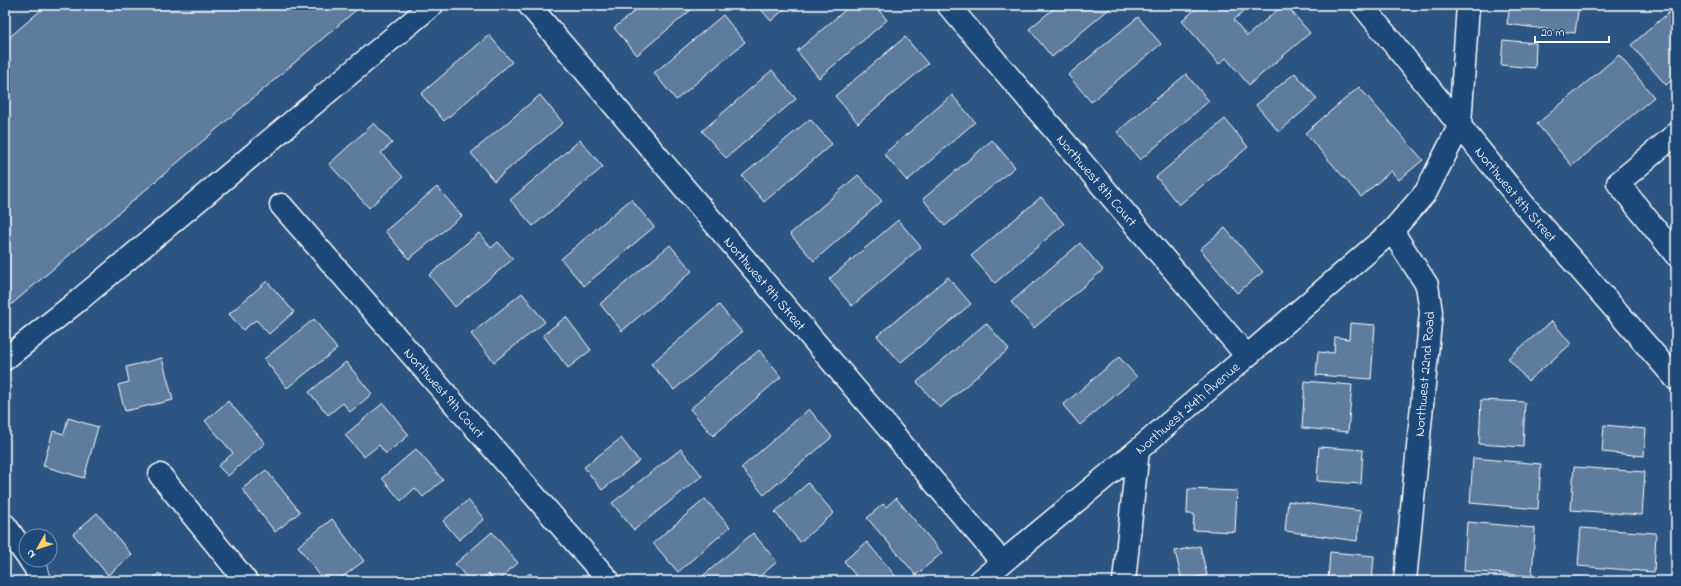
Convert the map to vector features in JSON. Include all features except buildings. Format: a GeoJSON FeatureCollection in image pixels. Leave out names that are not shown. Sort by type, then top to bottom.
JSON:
{"type":"FeatureCollection","features":[{"type":"Feature","properties":{"kind":"street"},"geometry":{"type":"LineString","coordinates":[[5,359],[79,300],[432,5]]}},
{"type":"Feature","properties":{"kind":"street","name":"Northwest 9th Street"},"geometry":{"type":"LineString","coordinates":[[529,5],[1002,562]]}},
{"type":"Feature","properties":{"kind":"street","name":"Northwest 8th Court"},"geometry":{"type":"LineString","coordinates":[[948,5],[1246,356]]}},
{"type":"Feature","properties":{"kind":"street","name":"Northwest 8th Street"},"geometry":{"type":"LineString","coordinates":[[1362,5],[1524,205],[1676,379]]}},
{"type":"Feature","properties":{"kind":"street"},"geometry":{"type":"LineString","coordinates":[[1392,231],[1426,192],[1460,125],[1468,5]]}},
{"type":"Feature","properties":{"kind":"street"},"geometry":{"type":"LineString","coordinates":[[1676,134],[1618,183],[1676,255]]}},
{"type":"Feature","properties":{"kind":"street","name":"Northwest 9th Court"},"geometry":{"type":"LineString","coordinates":[[281,204],[608,581]]}},
{"type":"Feature","properties":{"kind":"street","name":"Northwest 24th Avenue"},"geometry":{"type":"LineString","coordinates":[[980,581],[1138,450],[1392,231]]}},
{"type":"Feature","properties":{"kind":"street","name":"Northwest 22nd Road"},"geometry":{"type":"LineString","coordinates":[[1392,231],[1427,285],[1431,312],[1405,581]]}},
{"type":"Feature","properties":{"kind":"street"},"geometry":{"type":"LineString","coordinates":[[1124,581],[1138,450]]}},
{"type":"Feature","properties":{"kind":"street"},"geometry":{"type":"LineString","coordinates":[[160,475],[246,581]]}},
{"type":"Feature","properties":{"kind":"street"},"geometry":{"type":"LineString","coordinates":[[5,525],[18,544]]}},
{"type":"Feature","properties":{"kind":"street"},"geometry":{"type":"LineString","coordinates":[[35,568],[39,581]]}}]}
